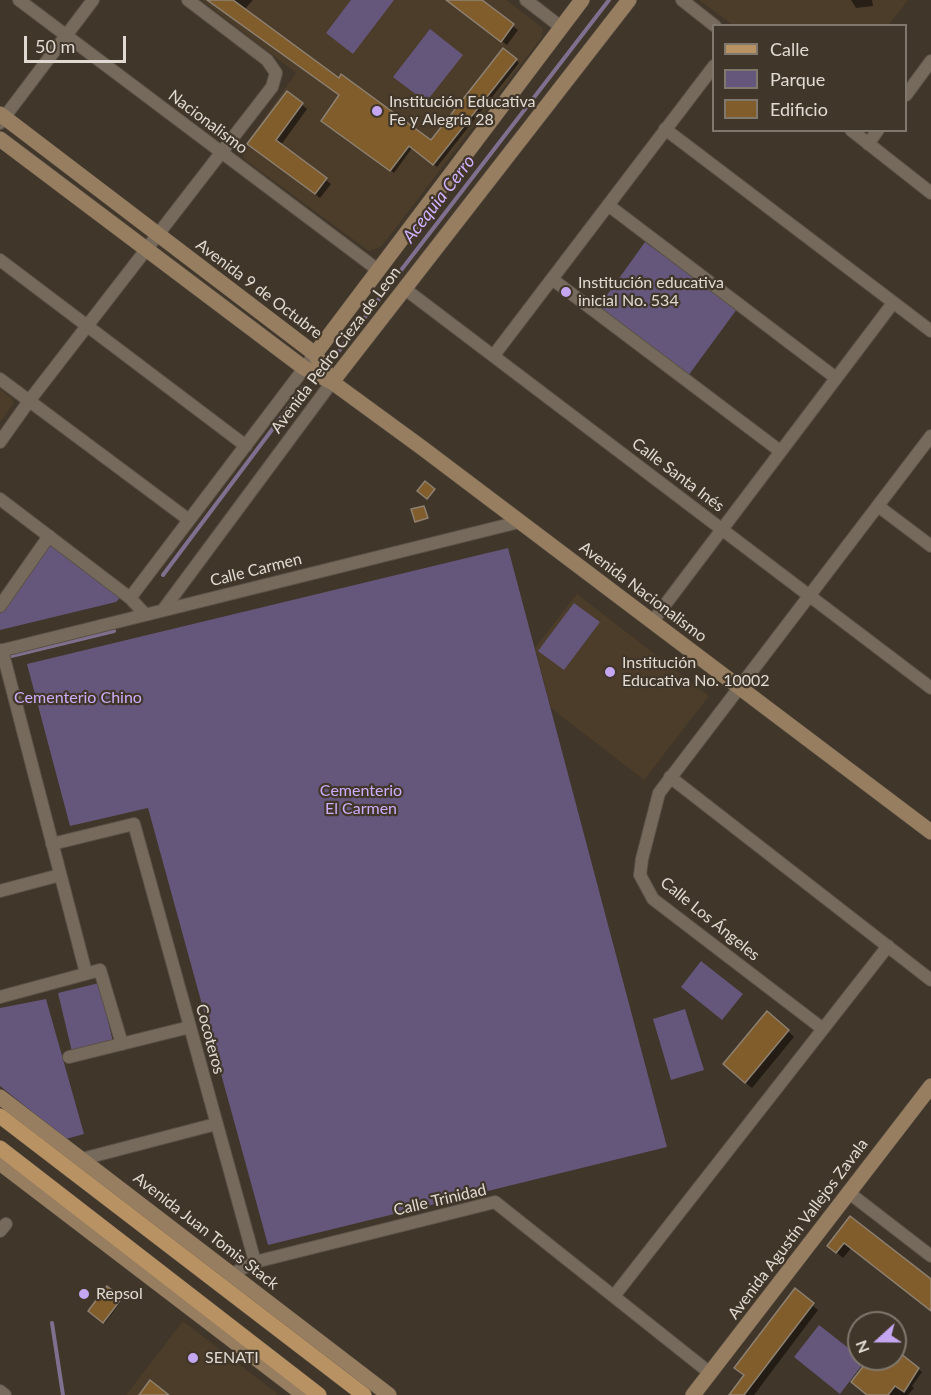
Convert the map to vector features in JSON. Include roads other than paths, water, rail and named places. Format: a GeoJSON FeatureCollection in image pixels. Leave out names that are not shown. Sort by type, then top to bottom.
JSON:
{"type":"FeatureCollection","features":[{"type":"Feature","properties":{"kind":"main road","name":"Avenida Juan Tomis Stack"},"geometry":{"type":"LineString","coordinates":[[0,1116],[364,1395]]}},
{"type":"Feature","properties":{"kind":"main road"},"geometry":{"type":"LineString","coordinates":[[0,1148],[319,1395]]}},
{"type":"Feature","properties":{"kind":"street","name":"Nacionalismo"},"geometry":{"type":"LineString","coordinates":[[18,0],[378,270]]}},
{"type":"Feature","properties":{"kind":"street"},"geometry":{"type":"LineString","coordinates":[[2,118],[93,0]]}},
{"type":"Feature","properties":{"kind":"street"},"geometry":{"type":"LineString","coordinates":[[0,442],[29,401],[272,87],[276,73],[267,60],[188,0]]}},
{"type":"Feature","properties":{"kind":"street"},"geometry":{"type":"LineString","coordinates":[[526,0],[561,27]]}},
{"type":"Feature","properties":{"kind":"street","name":"Avenida Pedro Cieza de Leon"},"geometry":{"type":"LineString","coordinates":[[130,597],[582,0]]}},
{"type":"Feature","properties":{"kind":"street","name":"Avenida Pedro Cieza de Leon"},"geometry":{"type":"LineString","coordinates":[[163,610],[332,382],[629,0]]}},
{"type":"Feature","properties":{"kind":"street"},"geometry":{"type":"LineString","coordinates":[[682,0],[712,24]]}},
{"type":"Feature","properties":{"kind":"street"},"geometry":{"type":"LineString","coordinates":[[907,94],[931,62]]}},
{"type":"Feature","properties":{"kind":"street"},"geometry":{"type":"LineString","coordinates":[[494,355],[712,69]]}},
{"type":"Feature","properties":{"kind":"street","name":"Avenida 9 de Octubre"},"geometry":{"type":"LineString","coordinates":[[2,118],[315,354],[332,382]]}},
{"type":"Feature","properties":{"kind":"street"},"geometry":{"type":"LineString","coordinates":[[665,129],[931,331]]}},
{"type":"Feature","properties":{"kind":"street"},"geometry":{"type":"LineString","coordinates":[[853,132],[931,193]]}},
{"type":"Feature","properties":{"kind":"street"},"geometry":{"type":"LineString","coordinates":[[868,144],[877,132]]}},
{"type":"Feature","properties":{"kind":"street"},"geometry":{"type":"LineString","coordinates":[[0,139],[304,368],[332,382]]}},
{"type":"Feature","properties":{"kind":"street"},"geometry":{"type":"LineString","coordinates":[[608,205],[836,378]]}},
{"type":"Feature","properties":{"kind":"street"},"geometry":{"type":"LineString","coordinates":[[0,260],[246,446]]}},
{"type":"Feature","properties":{"kind":"street"},"geometry":{"type":"LineString","coordinates":[[552,279],[780,451]]}},
{"type":"Feature","properties":{"kind":"street","name":"Calle Santa Inés"},"geometry":{"type":"LineString","coordinates":[[405,289],[931,688]]}},
{"type":"Feature","properties":{"kind":"street"},"geometry":{"type":"LineString","coordinates":[[652,622],[893,303]]}},
{"type":"Feature","properties":{"kind":"street"},"geometry":{"type":"LineString","coordinates":[[0,379],[189,520]]}},
{"type":"Feature","properties":{"kind":"street","name":"Avenida Nacionalismo"},"geometry":{"type":"LineString","coordinates":[[332,382],[931,832]]}},
{"type":"Feature","properties":{"kind":"street","name":"Calle Los Ángeles"},"geometry":{"type":"LineString","coordinates":[[823,1029],[653,899],[640,875],[642,859],[659,793],[931,436]]}},
{"type":"Feature","properties":{"kind":"street"},"geometry":{"type":"LineString","coordinates":[[0,499],[130,597],[145,614]]}},
{"type":"Feature","properties":{"kind":"street"},"geometry":{"type":"LineString","coordinates":[[878,506],[931,546]]}},
{"type":"Feature","properties":{"kind":"street","name":"Calle Carmen"},"geometry":{"type":"LineString","coordinates":[[1,650],[519,522]]}},
{"type":"Feature","properties":{"kind":"street"},"geometry":{"type":"LineString","coordinates":[[0,606],[49,536]]}},
{"type":"Feature","properties":{"kind":"street"},"geometry":{"type":"LineString","coordinates":[[1,650],[86,973]]}},
{"type":"Feature","properties":{"kind":"street"},"geometry":{"type":"LineString","coordinates":[[670,777],[931,980]]}},
{"type":"Feature","properties":{"kind":"street","name":"Cocoteros"},"geometry":{"type":"LineString","coordinates":[[52,844],[134,824],[255,1262]]}},
{"type":"Feature","properties":{"kind":"street"},"geometry":{"type":"LineString","coordinates":[[0,891],[60,875]]}},
{"type":"Feature","properties":{"kind":"street"},"geometry":{"type":"LineString","coordinates":[[614,1296],[888,946]]}},
{"type":"Feature","properties":{"kind":"street"},"geometry":{"type":"LineString","coordinates":[[0,997],[100,970],[122,1044]]}},
{"type":"Feature","properties":{"kind":"street"},"geometry":{"type":"LineString","coordinates":[[69,1057],[190,1027]]}},
{"type":"Feature","properties":{"kind":"street","name":"Avenida Agustín Vallejos Zavala"},"geometry":{"type":"LineString","coordinates":[[693,1395],[931,1086]]}},
{"type":"Feature","properties":{"kind":"street","name":"Avenida Juan Tomis Stack"},"geometry":{"type":"LineString","coordinates":[[0,1097],[389,1395]]}},
{"type":"Feature","properties":{"kind":"street"},"geometry":{"type":"LineString","coordinates":[[82,1159],[216,1124]]}},
{"type":"Feature","properties":{"kind":"street"},"geometry":{"type":"LineString","coordinates":[[0,1163],[304,1395]]}},
{"type":"Feature","properties":{"kind":"street"},"geometry":{"type":"LineString","coordinates":[[848,1192],[931,1256]]}},
{"type":"Feature","properties":{"kind":"street","name":"Calle Trinidad"},"geometry":{"type":"LineString","coordinates":[[232,1274],[255,1262],[495,1202],[710,1373]]}},
{"type":"Feature","properties":{"kind":"street"},"geometry":{"type":"LineString","coordinates":[[0,1391],[5,1395]]}},
{"type":"Feature","properties":{"kind":"waterway","name":"Acequia Cerro"},"geometry":{"type":"LineString","coordinates":[[335,356],[609,0]]}},
{"type":"Feature","properties":{"kind":"waterway","name":"Acequia Cerro"},"geometry":{"type":"LineString","coordinates":[[163,575],[304,387]]}},
{"type":"Feature","properties":{"kind":"waterway","name":"Acequia Cerro"},"geometry":{"type":"LineString","coordinates":[[7,657],[114,631]]}},
{"type":"Feature","properties":{"kind":"waterway","name":"Acequia Cerro"},"geometry":{"type":"LineString","coordinates":[[52,1323],[63,1395]]}},
{"type":"Feature","properties":{"kind":"place","name":"Institución Educativa Fe y Alegría 28"},"geometry":{"type":"Point","coordinates":[377,111]}},
{"type":"Feature","properties":{"kind":"place","name":"Institución educativa inicial No. 534"},"geometry":{"type":"Point","coordinates":[566,292]}},
{"type":"Feature","properties":{"kind":"place","name":"Institución Educativa No. 10002"},"geometry":{"type":"Point","coordinates":[610,672]}},
{"type":"Feature","properties":{"kind":"place","name":"Repsol"},"geometry":{"type":"Point","coordinates":[84,1294]}},
{"type":"Feature","properties":{"kind":"place","name":"SENATI"},"geometry":{"type":"Point","coordinates":[193,1358]}},
{"type":"Feature","properties":{"kind":"park label","name":"Cementerio Chino"},"geometry":{"type":"Point","coordinates":[78,698]}},
{"type":"Feature","properties":{"kind":"park label","name":"Cementerio El Carmen"},"geometry":{"type":"Point","coordinates":[361,800]}}]}
